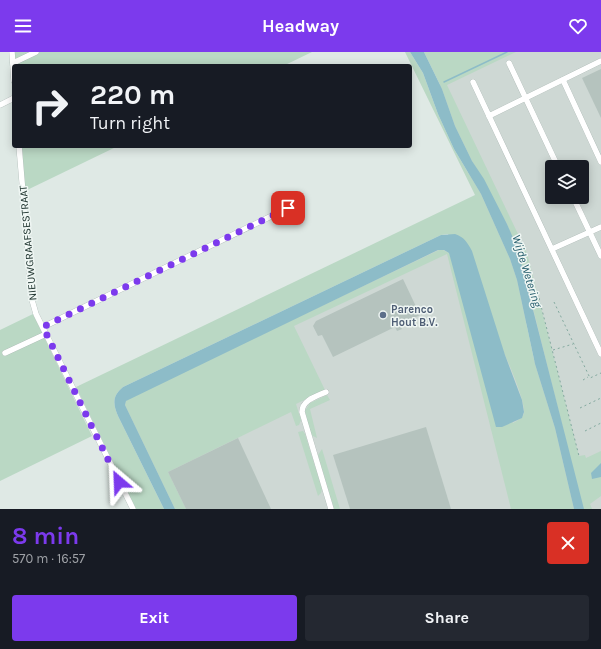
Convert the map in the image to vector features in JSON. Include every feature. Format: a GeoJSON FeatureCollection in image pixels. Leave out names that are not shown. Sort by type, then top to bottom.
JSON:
{"type":"FeatureCollection","features":[{"type":"Feature","properties":{"kind":"street"},"geometry":{"type":"LineString","coordinates":[[12,52],[13,63],[36,52]]}},
{"type":"Feature","properties":{"kind":"street"},"geometry":{"type":"LineString","coordinates":[[489,116],[601,61]]}},
{"type":"Feature","properties":{"kind":"street"},"geometry":{"type":"LineString","coordinates":[[508,62],[555,160]]}},
{"type":"Feature","properties":{"kind":"street"},"geometry":{"type":"LineString","coordinates":[[562,80],[601,162]]}},
{"type":"Feature","properties":{"kind":"street"},"geometry":{"type":"LineString","coordinates":[[473,82],[601,354]]}},
{"type":"Feature","properties":{"kind":"street"},"geometry":{"type":"LineString","coordinates":[[0,105],[12,99]]}},
{"type":"Feature","properties":{"kind":"street","name":"NIEUWGRAAFSESTRAAT"},"geometry":{"type":"LineString","coordinates":[[19,148],[32,300],[46,334],[133,509]]}},
{"type":"Feature","properties":{"kind":"street"},"geometry":{"type":"LineString","coordinates":[[576,204],[601,256]]}},
{"type":"Feature","properties":{"kind":"street"},"geometry":{"type":"LineString","coordinates":[[43,327],[288,208]]}},
{"type":"Feature","properties":{"kind":"street"},"geometry":{"type":"LineString","coordinates":[[552,249],[601,227]]}},
{"type":"Feature","properties":{"kind":"street"},"geometry":{"type":"LineString","coordinates":[[5,353],[46,334]]}},
{"type":"Feature","properties":{"kind":"street"},"geometry":{"type":"LineString","coordinates":[[326,392],[306,402],[303,406],[302,412],[331,509]]}},
{"type":"Feature","properties":{"kind":"path"},"geometry":{"type":"LineString","coordinates":[[539,298],[579,456]]}},
{"type":"Feature","properties":{"kind":"path"},"geometry":{"type":"LineString","coordinates":[[554,302],[589,377]]}},
{"type":"Feature","properties":{"kind":"path"},"geometry":{"type":"LineString","coordinates":[[553,351],[573,343]]}},
{"type":"Feature","properties":{"kind":"path"},"geometry":{"type":"LineString","coordinates":[[583,380],[601,373]]}},
{"type":"Feature","properties":{"kind":"path"},"geometry":{"type":"LineString","coordinates":[[580,408],[601,398]]}},
{"type":"Feature","properties":{"kind":"path"},"geometry":{"type":"LineString","coordinates":[[585,430],[601,423]]}},
{"type":"Feature","properties":{"kind":"shaded area"},"geometry":{"type":"Polygon","coordinates":[[[505,52],[601,52],[601,509],[171,509],[117,399],[441,241],[547,377],[435,87],[505,52]]]}},
{"type":"Feature","properties":{"kind":"green space"},"geometry":{"type":"Polygon","coordinates":[[[14,52],[312,52],[287,64],[15,64],[14,52]]]}},
{"type":"Feature","properties":{"kind":"green space"},"geometry":{"type":"Polygon","coordinates":[[[405,52],[410,52],[423,73],[438,114],[454,149],[481,194],[510,259],[517,280],[535,364],[555,428],[574,509],[511,509],[447,254],[294,326],[325,390],[296,404],[301,420],[299,425],[296,426],[291,412],[168,472],[186,509],[175,509],[125,405],[129,398],[441,249],[449,253],[513,423],[521,418],[524,413],[522,400],[505,354],[448,234],[441,235],[119,390],[114,400],[116,412],[164,509],[136,509],[76,387],[475,195],[405,52]]]}},
{"type":"Feature","properties":{"kind":"green space"},"geometry":{"type":"Polygon","coordinates":[[[424,52],[516,52],[447,85],[527,253],[579,456],[585,455],[586,458],[601,451],[601,496],[590,504],[592,509],[583,509],[524,272],[507,224],[472,161],[455,126],[442,89],[424,52]]]}},
{"type":"Feature","properties":{"kind":"green space"},"geometry":{"type":"Polygon","coordinates":[[[22,148],[114,148],[25,191],[22,148]]]}},
{"type":"Feature","properties":{"kind":"green space"},"geometry":{"type":"Polygon","coordinates":[[[33,314],[92,436],[0,481],[0,330],[33,314]]]}},
{"type":"Feature","properties":{"kind":"green space"},"geometry":{"type":"Polygon","coordinates":[[[327,395],[330,400],[310,409],[317,438],[311,435],[305,411],[310,403],[327,395]]]}},
{"type":"Feature","properties":{"kind":"green space"},"geometry":{"type":"Polygon","coordinates":[[[303,431],[322,489],[318,496],[298,432],[303,431]]]}},
{"type":"Feature","properties":{"kind":"green space"},"geometry":{"type":"Polygon","coordinates":[[[322,449],[340,509],[334,509],[318,455],[322,449]]]}},
{"type":"Feature","properties":{"kind":"water"},"geometry":{"type":"Polygon","coordinates":[[[410,52],[424,52],[442,89],[455,126],[472,161],[484,179],[517,247],[584,509],[574,509],[555,428],[535,364],[517,280],[510,259],[481,194],[454,149],[438,114],[423,73],[410,52]]]}},
{"type":"Feature","properties":{"kind":"water"},"geometry":{"type":"Polygon","coordinates":[[[455,234],[465,240],[472,251],[505,355],[522,400],[524,412],[522,418],[502,427],[496,427],[449,253],[444,250],[438,250],[126,401],[125,405],[175,509],[164,509],[116,412],[114,400],[119,390],[441,235],[455,234]]]}},
{"type":"Feature","properties":{"kind":"water"},"geometry":{"type":"Polygon","coordinates":[[[601,463],[601,477],[592,479],[591,473],[601,463]]]}},
{"type":"Feature","properties":{"kind":"building"},"geometry":{"type":"Polygon","coordinates":[[[601,69],[601,118],[582,78],[601,69]]]}},
{"type":"Feature","properties":{"kind":"building"},"geometry":{"type":"Polygon","coordinates":[[[403,279],[420,315],[400,325],[402,329],[397,331],[395,327],[333,357],[322,335],[318,336],[313,326],[316,321],[403,279]]]}},
{"type":"Feature","properties":{"kind":"building"},"geometry":{"type":"Polygon","coordinates":[[[426,427],[451,509],[350,509],[333,455],[426,427]]]}},
{"type":"Feature","properties":{"kind":"building"},"geometry":{"type":"Polygon","coordinates":[[[238,438],[271,509],[186,509],[168,472],[238,438]]]}},
{"type":"Feature","properties":{"kind":"waterway"},"geometry":{"type":"LineString","coordinates":[[444,82],[507,52]]}},
{"type":"Feature","properties":{"kind":"place","name":"Parenco Hout B.V."},"geometry":{"type":"Point","coordinates":[383,315]}},
{"type":"Feature","properties":{"kind":"route"},"geometry":{"type":"LineString","coordinates":[[119,482],[43,327],[288,208]]}},
{"type":"Feature","properties":{"kind":"water label","name":"Wijde Wetering"},"geometry":{"type":"Point","coordinates":[527,271]}}]}
